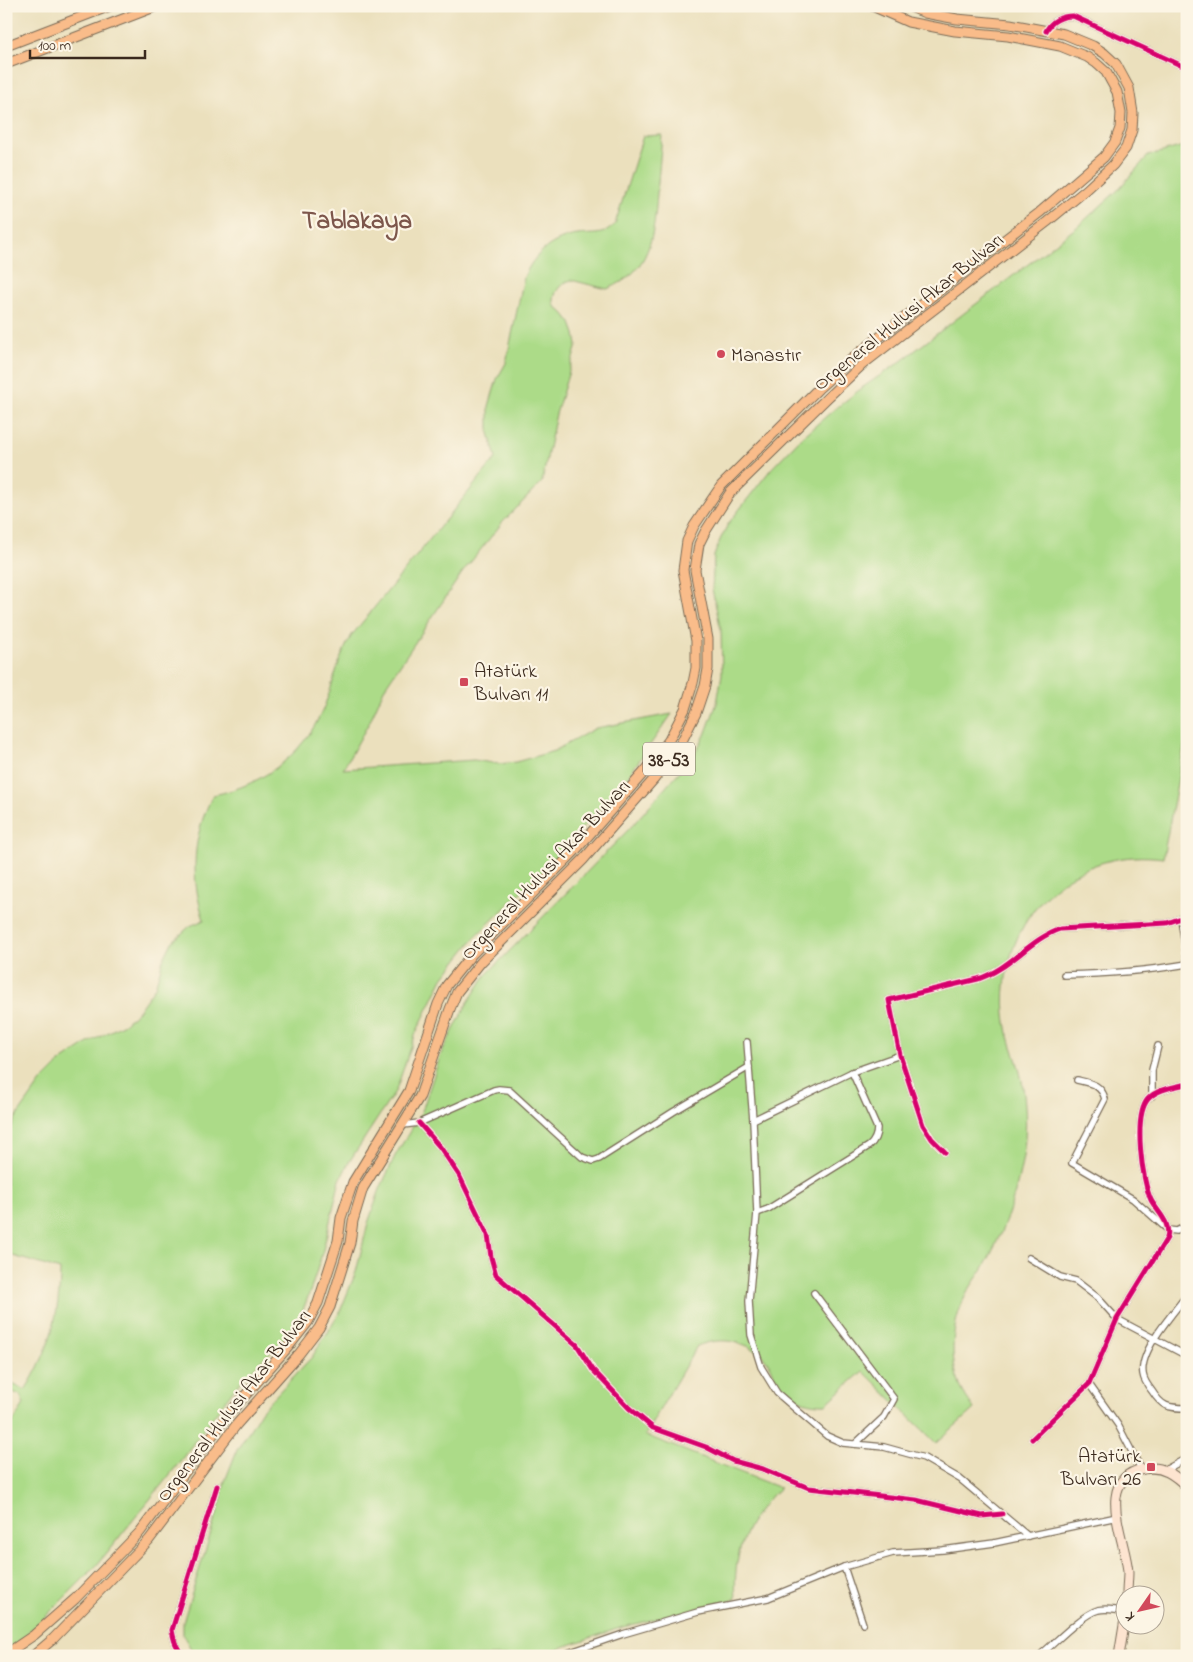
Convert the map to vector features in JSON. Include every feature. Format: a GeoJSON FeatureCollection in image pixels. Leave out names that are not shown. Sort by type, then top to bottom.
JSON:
{"type":"FeatureCollection","features":[{"type":"Feature","properties":{"kind":"main road"},"geometry":{"type":"LineString","coordinates":[[6,46],[110,6]]}},
{"type":"Feature","properties":{"kind":"main road"},"geometry":{"type":"LineString","coordinates":[[6,64],[157,6]]}},
{"type":"Feature","properties":{"kind":"main road","name":"Orgeneral Hulusi Akar Bulvarı"},"geometry":{"type":"LineString","coordinates":[[6,1654],[34,1635],[75,1599],[140,1532],[227,1416],[290,1346],[308,1322],[318,1303],[330,1266],[338,1240],[341,1218],[353,1182],[409,1091],[438,1004],[447,986],[472,954],[574,852],[646,770],[677,727],[694,683],[696,668],[696,641],[683,570],[687,540],[694,526],[721,486],[818,389],[855,356],[1052,202],[1104,157],[1115,142],[1120,128],[1121,114],[1117,92],[1106,72],[1087,57],[1060,46],[1008,36],[955,31],[908,22],[872,6]]}},
{"type":"Feature","properties":{"kind":"main road","name":"Orgeneral Hulusi Akar Bulvarı"},"geometry":{"type":"LineString","coordinates":[[33,1656],[53,1639],[149,1540],[236,1424],[299,1354],[319,1328],[330,1307],[350,1243],[353,1221],[364,1188],[420,1096],[457,992],[481,962],[583,860],[655,778],[679,747],[705,686],[708,669],[708,639],[695,570],[699,544],[730,493],[862,365],[1047,222],[1113,165],[1126,148],[1132,130],[1133,113],[1129,88],[1116,64],[1104,53],[1093,46],[1064,34],[1010,24],[957,19],[910,7]]}},
{"type":"Feature","properties":{"kind":"street"},"geometry":{"type":"LineString","coordinates":[[1046,31],[1059,18],[1073,16],[1187,68]]}},
{"type":"Feature","properties":{"kind":"street"},"geometry":{"type":"LineString","coordinates":[[945,1152],[932,1139],[924,1124],[900,1055],[889,1000],[984,977],[1003,968],[1046,936],[1060,929],[1167,923],[1184,918],[1187,959]]}},
{"type":"Feature","properties":{"kind":"street"},"geometry":{"type":"LineString","coordinates":[[1064,975],[1116,973],[1187,964]]}},
{"type":"Feature","properties":{"kind":"street"},"geometry":{"type":"LineString","coordinates":[[747,1042],[757,1213],[749,1301],[751,1335],[761,1367],[777,1394],[827,1436],[843,1443],[884,1447],[924,1458],[960,1479],[1028,1536]]}},
{"type":"Feature","properties":{"kind":"street"},"geometry":{"type":"LineString","coordinates":[[1152,1096],[1152,1070],[1158,1046]]}},
{"type":"Feature","properties":{"kind":"street"},"geometry":{"type":"LineString","coordinates":[[753,1120],[852,1072],[900,1055]]}},
{"type":"Feature","properties":{"kind":"street"},"geometry":{"type":"LineString","coordinates":[[403,1125],[419,1123],[494,1090],[504,1089],[509,1090],[582,1157],[593,1160],[599,1159],[749,1067]]}},
{"type":"Feature","properties":{"kind":"street"},"geometry":{"type":"LineString","coordinates":[[757,1213],[768,1209],[874,1142],[877,1128],[852,1072]]}},
{"type":"Feature","properties":{"kind":"street"},"geometry":{"type":"LineString","coordinates":[[1077,1080],[1098,1086],[1105,1099],[1072,1163],[1133,1199],[1168,1230],[1177,1231],[1187,1225]]}},
{"type":"Feature","properties":{"kind":"street"},"geometry":{"type":"LineString","coordinates":[[1032,1439],[1089,1384],[1117,1319],[1165,1241],[1168,1230],[1166,1222],[1148,1192],[1139,1130],[1140,1116],[1144,1104],[1152,1096],[1166,1089],[1187,1084]]}},
{"type":"Feature","properties":{"kind":"street"},"geometry":{"type":"LineString","coordinates":[[419,1123],[440,1147],[459,1175],[488,1235],[490,1258],[496,1275],[576,1345],[593,1370],[628,1408],[653,1428],[706,1447],[733,1461],[763,1469],[809,1488],[916,1500],[982,1516],[1002,1514]]}},
{"type":"Feature","properties":{"kind":"street"},"geometry":{"type":"LineString","coordinates":[[1029,1258],[1060,1277],[1076,1281],[1098,1298],[1117,1319],[1187,1356]]}},
{"type":"Feature","properties":{"kind":"street"},"geometry":{"type":"LineString","coordinates":[[814,1293],[894,1398],[884,1417],[855,1444]]}},
{"type":"Feature","properties":{"kind":"street"},"geometry":{"type":"LineString","coordinates":[[1187,1295],[1153,1338],[1142,1370],[1145,1381],[1161,1404],[1172,1408],[1187,1408]]}},
{"type":"Feature","properties":{"kind":"street"},"geometry":{"type":"LineString","coordinates":[[1089,1384],[1118,1425],[1141,1469]]}},
{"type":"Feature","properties":{"kind":"street"},"geometry":{"type":"LineString","coordinates":[[1165,1470],[1187,1458]]}},
{"type":"Feature","properties":{"kind":"street"},"geometry":{"type":"LineString","coordinates":[[1127,1584],[1128,1571],[1115,1501],[1119,1485],[1124,1478],[1141,1469],[1151,1468],[1171,1473],[1187,1487]]}},
{"type":"Feature","properties":{"kind":"street"},"geometry":{"type":"LineString","coordinates":[[184,1656],[178,1650],[172,1630],[217,1486]]}},
{"type":"Feature","properties":{"kind":"street"},"geometry":{"type":"LineString","coordinates":[[559,1656],[623,1634],[698,1612],[768,1598],[844,1567],[893,1553],[943,1550],[994,1543],[1118,1517]]}},
{"type":"Feature","properties":{"kind":"street"},"geometry":{"type":"LineString","coordinates":[[844,1567],[863,1624]]}},
{"type":"Feature","properties":{"kind":"street"},"geometry":{"type":"LineString","coordinates":[[1039,1656],[1087,1616],[1098,1610],[1116,1611]]}},
{"type":"Feature","properties":{"kind":"street"},"geometry":{"type":"LineString","coordinates":[[1119,1656],[1122,1634]]}},
{"type":"Feature","properties":{"kind":"green space"},"geometry":{"type":"Polygon","coordinates":[[[662,135],[654,224],[647,250],[641,262],[633,273],[622,282],[607,289],[571,280],[563,284],[556,293],[554,305],[571,323],[577,345],[556,414],[542,482],[502,523],[462,573],[385,687],[370,721],[343,769],[474,760],[499,764],[516,762],[554,751],[596,728],[672,714],[623,783],[548,866],[477,935],[443,978],[416,1033],[396,1090],[349,1162],[340,1180],[322,1254],[311,1289],[303,1310],[292,1327],[277,1346],[234,1389],[172,1472],[96,1566],[6,1656],[6,1434],[24,1404],[20,1395],[6,1389],[6,1381],[25,1390],[41,1362],[52,1333],[58,1302],[60,1270],[10,1255],[6,1268],[6,1138],[17,1116],[41,1082],[63,1060],[88,1043],[124,1024],[138,1011],[155,987],[163,960],[172,942],[190,926],[204,920],[197,888],[195,857],[201,826],[213,795],[250,783],[267,774],[297,750],[309,735],[319,718],[340,659],[352,635],[496,458],[489,433],[489,406],[497,379],[506,363],[524,277],[528,269],[545,248],[560,240],[578,235],[602,233],[615,224],[643,136],[662,135]]]}},
{"type":"Feature","properties":{"kind":"green space"},"geometry":{"type":"Polygon","coordinates":[[[1187,145],[1187,731],[1163,858],[1121,858],[1093,866],[1068,878],[1041,901],[1029,917],[1019,934],[1012,953],[1007,972],[1005,1013],[1008,1033],[1022,1081],[1026,1124],[1021,1167],[1012,1202],[988,1261],[963,1301],[956,1324],[953,1348],[956,1372],[962,1390],[974,1409],[936,1443],[863,1371],[826,1404],[811,1403],[798,1399],[786,1391],[776,1379],[768,1362],[753,1349],[735,1342],[716,1341],[706,1343],[697,1346],[645,1435],[780,1488],[758,1511],[744,1538],[736,1567],[736,1599],[623,1627],[536,1656],[195,1656],[183,1635],[183,1622],[225,1481],[237,1450],[262,1410],[312,1357],[339,1314],[356,1272],[368,1223],[380,1189],[395,1156],[422,1111],[441,1054],[467,1004],[485,976],[630,828],[694,755],[705,735],[717,703],[722,674],[721,630],[712,589],[714,556],[728,524],[771,469],[800,439],[830,413],[1077,227],[1116,192],[1148,156],[1187,145]]]}},
{"type":"Feature","properties":{"kind":"cycle path"},"geometry":{"type":"LineString","coordinates":[[1046,31],[1057,19],[1073,16],[1187,68]]}},
{"type":"Feature","properties":{"kind":"cycle path"},"geometry":{"type":"LineString","coordinates":[[945,1152],[932,1139],[923,1125],[900,1055],[889,1000],[978,979],[1000,968],[1039,940],[1060,929],[1167,923],[1187,916]]}},
{"type":"Feature","properties":{"kind":"cycle path"},"geometry":{"type":"LineString","coordinates":[[1032,1439],[1089,1384],[1117,1319],[1167,1238],[1166,1222],[1151,1200],[1145,1179],[1140,1149],[1141,1119],[1143,1107],[1148,1099],[1166,1089],[1187,1084]]}},
{"type":"Feature","properties":{"kind":"cycle path"},"geometry":{"type":"LineString","coordinates":[[419,1123],[440,1147],[459,1175],[488,1235],[496,1275],[577,1345],[593,1370],[629,1408],[653,1428],[706,1447],[733,1461],[763,1469],[809,1488],[916,1500],[982,1516],[1002,1514]]}},
{"type":"Feature","properties":{"kind":"cycle path"},"geometry":{"type":"LineString","coordinates":[[184,1656],[176,1644],[172,1630],[217,1486]]}},
{"type":"Feature","properties":{"kind":"place","name":"Manastır"},"geometry":{"type":"Point","coordinates":[721,354]}},
{"type":"Feature","properties":{"kind":"place","name":"Atatürk Bulvarı 11"},"geometry":{"type":"Point","coordinates":[464,682]}},
{"type":"Feature","properties":{"kind":"place","name":"Atatürk Bulvarı 26"},"geometry":{"type":"Point","coordinates":[1151,1467]}},
{"type":"Feature","properties":{"kind":"district","name":"Tablakaya"},"geometry":{"type":"Point","coordinates":[357,219]}}]}
